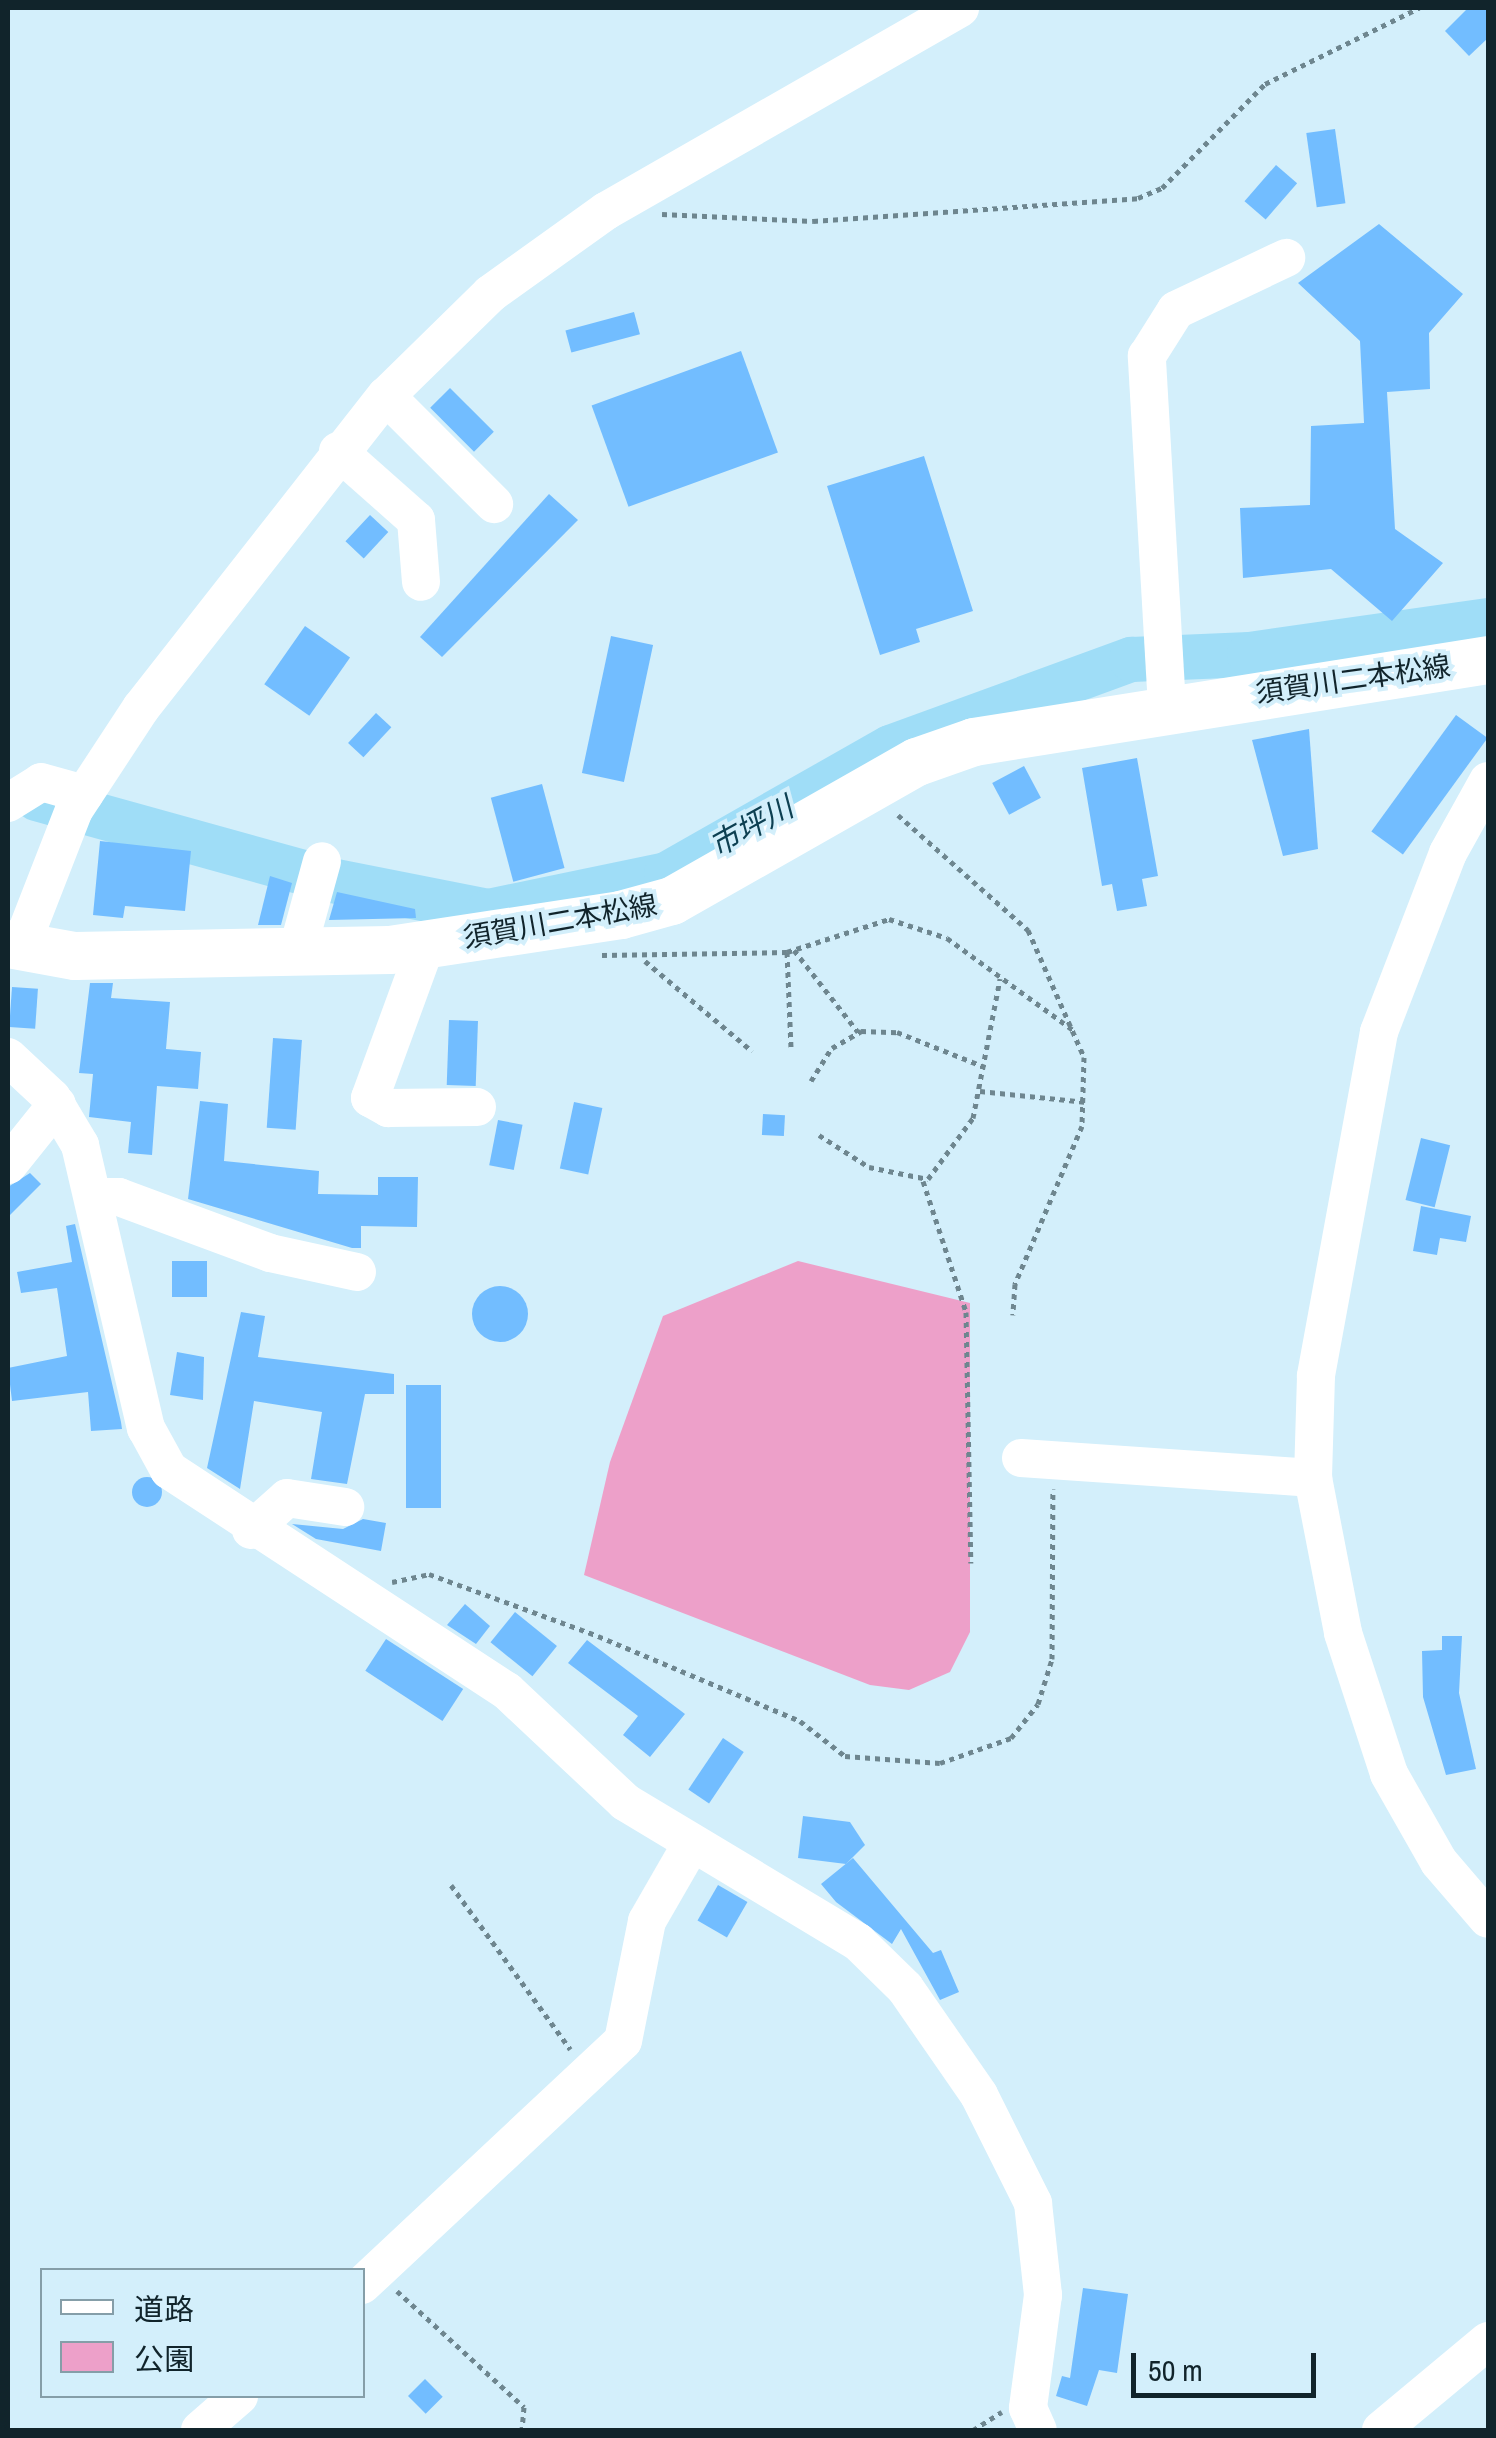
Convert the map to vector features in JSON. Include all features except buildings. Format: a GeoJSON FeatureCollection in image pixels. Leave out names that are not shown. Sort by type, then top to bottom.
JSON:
{"type":"FeatureCollection","features":[{"type":"Feature","properties":{"kind":"main road","name":"須賀川二本松線"},"geometry":{"type":"LineString","coordinates":[[14,945],[75,956],[426,945],[648,909],[917,762],[974,742],[1167,707],[1488,660]]}},
{"type":"Feature","properties":{"kind":"street"},"geometry":{"type":"LineString","coordinates":[[14,945],[84,794],[338,451],[386,396],[490,294],[606,211],[960,8]]}},
{"type":"Feature","properties":{"kind":"street"},"geometry":{"type":"LineString","coordinates":[[1167,707],[1147,356],[1176,310],[1286,258]]}},
{"type":"Feature","properties":{"kind":"street"},"geometry":{"type":"LineString","coordinates":[[386,396],[494,504]]}},
{"type":"Feature","properties":{"kind":"street"},"geometry":{"type":"LineString","coordinates":[[338,451],[416,520],[422,582]]}},
{"type":"Feature","properties":{"kind":"street"},"geometry":{"type":"LineString","coordinates":[[1488,781],[1442,867],[1380,1032],[1316,1376],[1313,1478],[1343,1632],[1389,1774],[1439,1862],[1488,1919]]}},
{"type":"Feature","properties":{"kind":"street"},"geometry":{"type":"LineString","coordinates":[[8,803],[41,782],[84,794]]}},
{"type":"Feature","properties":{"kind":"street"},"geometry":{"type":"LineString","coordinates":[[298,952],[322,861]]}},
{"type":"Feature","properties":{"kind":"street"},"geometry":{"type":"LineString","coordinates":[[426,945],[370,1098],[388,1108],[477,1107]]}},
{"type":"Feature","properties":{"kind":"street"},"geometry":{"type":"LineString","coordinates":[[8,1057],[57,1104],[94,1197],[153,1444],[190,1491],[368,1598],[532,1710],[624,1802],[689,1848],[883,1960],[979,2094],[1041,2230],[1028,2408],[1038,2430]]}},
{"type":"Feature","properties":{"kind":"street"},"geometry":{"type":"LineString","coordinates":[[8,1165],[57,1104]]}},
{"type":"Feature","properties":{"kind":"street"},"geometry":{"type":"LineString","coordinates":[[94,1197],[119,1197],[270,1253],[357,1272]]}},
{"type":"Feature","properties":{"kind":"street"},"geometry":{"type":"LineString","coordinates":[[1037,1459],[1313,1478]]}},
{"type":"Feature","properties":{"kind":"street"},"geometry":{"type":"LineString","coordinates":[[250,1530],[286,1498],[345,1507]]}},
{"type":"Feature","properties":{"kind":"street"},"geometry":{"type":"LineString","coordinates":[[370,2279],[598,2066],[631,2028],[647,1921],[689,1848]]}},
{"type":"Feature","properties":{"kind":"street"},"geometry":{"type":"LineString","coordinates":[[1381,2430],[1488,2341]]}},
{"type":"Feature","properties":{"kind":"street"},"geometry":{"type":"LineString","coordinates":[[200,2430],[237,2398]]}},
{"type":"Feature","properties":{"kind":"path"},"geometry":{"type":"LineString","coordinates":[[606,211],[813,221],[1138,198],[1162,188],[1265,84],[1419,8]]}},
{"type":"Feature","properties":{"kind":"path"},"geometry":{"type":"LineString","coordinates":[[881,808],[910,822],[1018,918],[1073,1030],[1086,1102],[1014,1284],[1013,1315]]}},
{"type":"Feature","properties":{"kind":"path"},"geometry":{"type":"LineString","coordinates":[[590,948],[644,961],[790,951],[889,919],[947,938],[1073,1030]]}},
{"type":"Feature","properties":{"kind":"path"},"geometry":{"type":"LineString","coordinates":[[790,951],[858,1032]]}},
{"type":"Feature","properties":{"kind":"path"},"geometry":{"type":"LineString","coordinates":[[790,951],[791,1047]]}},
{"type":"Feature","properties":{"kind":"path"},"geometry":{"type":"LineString","coordinates":[[644,961],[752,1051]]}},
{"type":"Feature","properties":{"kind":"path"},"geometry":{"type":"LineString","coordinates":[[923,1181],[966,1129],[980,1091],[1000,979]]}},
{"type":"Feature","properties":{"kind":"path"},"geometry":{"type":"LineString","coordinates":[[811,1081],[832,1048],[858,1032],[897,1032],[984,1068]]}},
{"type":"Feature","properties":{"kind":"path"},"geometry":{"type":"LineString","coordinates":[[980,1091],[1086,1102]]}},
{"type":"Feature","properties":{"kind":"path"},"geometry":{"type":"LineString","coordinates":[[820,1135],[869,1167],[923,1181]]}},
{"type":"Feature","properties":{"kind":"path"},"geometry":{"type":"LineString","coordinates":[[923,1181],[966,1312],[971,1562]]}},
{"type":"Feature","properties":{"kind":"path"},"geometry":{"type":"LineString","coordinates":[[368,1598],[429,1574],[800,1721],[845,1756],[940,1763],[1011,1738],[1043,1692],[1052,1659],[1037,1459]]}},
{"type":"Feature","properties":{"kind":"path"},"geometry":{"type":"LineString","coordinates":[[451,1885],[558,2038],[598,2066]]}},
{"type":"Feature","properties":{"kind":"path"},"geometry":{"type":"LineString","coordinates":[[370,2279],[524,2407],[522,2430]]}},
{"type":"Feature","properties":{"kind":"green space"},"geometry":{"type":"Polygon","coordinates":[[[798,1261],[970,1303],[970,1632],[950,1672],[909,1690],[870,1685],[584,1575],[610,1462],[663,1316],[798,1261]]]}},
{"type":"Feature","properties":{"kind":"waterway","name":"市坪川"},"geometry":{"type":"LineString","coordinates":[[36,798],[331,880],[488,911],[666,874],[890,747],[1131,659],[1249,654],[1488,620]]}}]}
